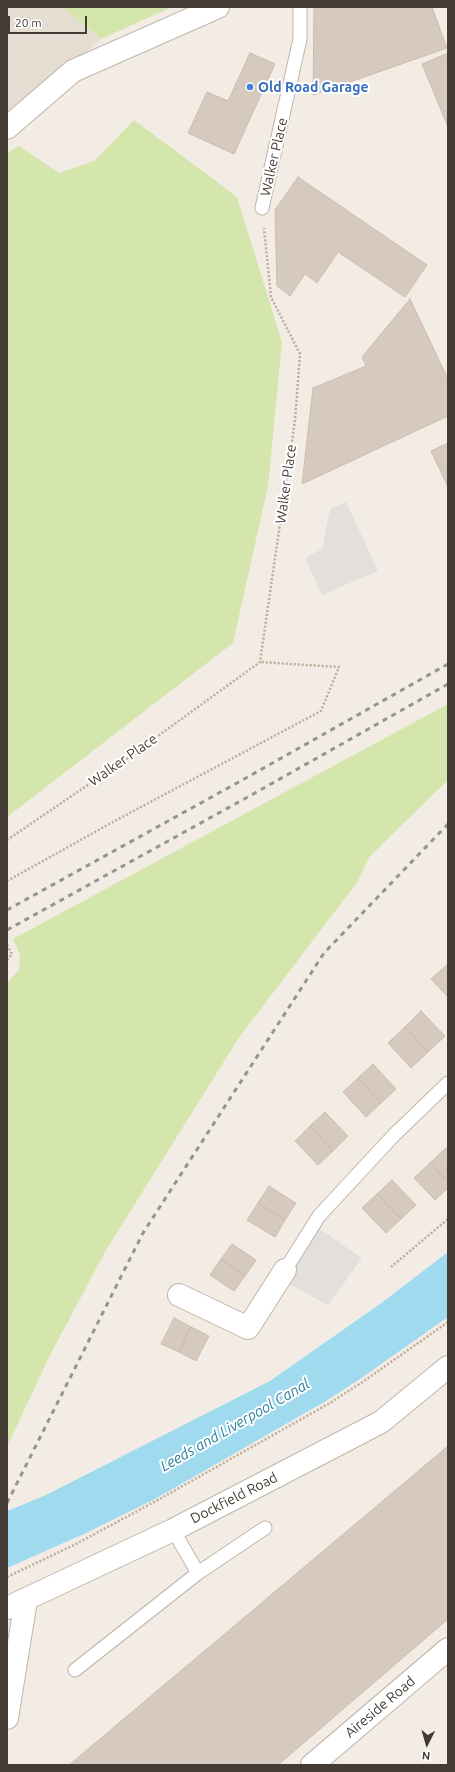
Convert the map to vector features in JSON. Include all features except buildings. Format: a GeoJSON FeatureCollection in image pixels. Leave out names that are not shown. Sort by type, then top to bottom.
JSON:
{"type":"FeatureCollection","features":[{"type":"Feature","properties":{"kind":"street"},"geometry":{"type":"LineString","coordinates":[[7,128],[73,71],[218,7]]}},
{"type":"Feature","properties":{"kind":"street"},"geometry":{"type":"LineString","coordinates":[[179,1295],[248,1328],[285,1270]]}},
{"type":"Feature","properties":{"kind":"street","name":"Dockfield Road"},"geometry":{"type":"LineString","coordinates":[[17,1604],[173,1530],[381,1422],[448,1367]]}},
{"type":"Feature","properties":{"kind":"street"},"geometry":{"type":"LineString","coordinates":[[7,1718],[17,1604]]}},
{"type":"Feature","properties":{"kind":"street","name":"Aireside Road"},"geometry":{"type":"LineString","coordinates":[[312,1765],[448,1650]]}},
{"type":"Feature","properties":{"kind":"lane","name":"Walker Place"},"geometry":{"type":"LineString","coordinates":[[262,208],[300,39],[300,7]]}},
{"type":"Feature","properties":{"kind":"lane"},"geometry":{"type":"LineString","coordinates":[[285,1270],[319,1216],[393,1136],[448,1083]]}},
{"type":"Feature","properties":{"kind":"lane"},"geometry":{"type":"LineString","coordinates":[[75,1670],[198,1573],[266,1528]]}},
{"type":"Feature","properties":{"kind":"lane"},"geometry":{"type":"LineString","coordinates":[[173,1530],[198,1573]]}},
{"type":"Feature","properties":{"kind":"path","name":"Walker Place"},"geometry":{"type":"LineString","coordinates":[[7,840],[129,756],[260,662],[295,420],[300,354],[271,298],[262,208]]}},
{"type":"Feature","properties":{"kind":"path"},"geometry":{"type":"LineString","coordinates":[[7,881],[118,819],[321,711],[339,667],[260,662]]}},
{"type":"Feature","properties":{"kind":"path"},"geometry":{"type":"LineString","coordinates":[[7,945],[12,954],[7,960]]}},
{"type":"Feature","properties":{"kind":"path"},"geometry":{"type":"LineString","coordinates":[[391,1267],[448,1219]]}},
{"type":"Feature","properties":{"kind":"path"},"geometry":{"type":"LineString","coordinates":[[7,1577],[78,1543],[156,1502],[323,1407],[361,1383],[448,1322]]}},
{"type":"Feature","properties":{"kind":"shaded area"},"geometry":{"type":"Polygon","coordinates":[[[7,7],[63,7],[101,39],[7,124],[7,7]]]}},
{"type":"Feature","properties":{"kind":"shaded area"},"geometry":{"type":"Polygon","coordinates":[[[346,502],[378,571],[322,595],[305,558],[322,549],[330,509],[346,502]]]}},
{"type":"Feature","properties":{"kind":"shaded area"},"geometry":{"type":"Polygon","coordinates":[[[314,1225],[362,1258],[328,1305],[279,1279],[314,1225]]]}},
{"type":"Feature","properties":{"kind":"green space"},"geometry":{"type":"Polygon","coordinates":[[[63,7],[172,7],[101,39],[63,7]]]}},
{"type":"Feature","properties":{"kind":"green space"},"geometry":{"type":"Polygon","coordinates":[[[134,120],[237,197],[282,342],[268,486],[233,643],[7,817],[7,153],[19,146],[59,173],[94,161],[134,120]]]}},
{"type":"Feature","properties":{"kind":"green space"},"geometry":{"type":"Polygon","coordinates":[[[448,704],[448,780],[369,857],[358,881],[238,1039],[106,1250],[49,1357],[7,1447],[7,983],[19,970],[20,955],[13,939],[448,704]]]}},
{"type":"Feature","properties":{"kind":"water","name":"Leeds and Liverpool Canal"},"geometry":{"type":"Polygon","coordinates":[[[448,1252],[448,1317],[326,1401],[155,1499],[84,1534],[7,1568],[7,1511],[44,1496],[270,1381],[380,1304],[448,1252]]]}},
{"type":"Feature","properties":{"kind":"railway"},"geometry":{"type":"LineString","coordinates":[[7,910],[448,664]]}},
{"type":"Feature","properties":{"kind":"railway"},"geometry":{"type":"LineString","coordinates":[[7,930],[448,684]]}},
{"type":"Feature","properties":{"kind":"railway"},"geometry":{"type":"LineString","coordinates":[[7,1503],[143,1233],[324,953],[448,824]]}},
{"type":"Feature","properties":{"kind":"place","name":"Old Road Garage"},"geometry":{"type":"Point","coordinates":[250,87]}}]}
